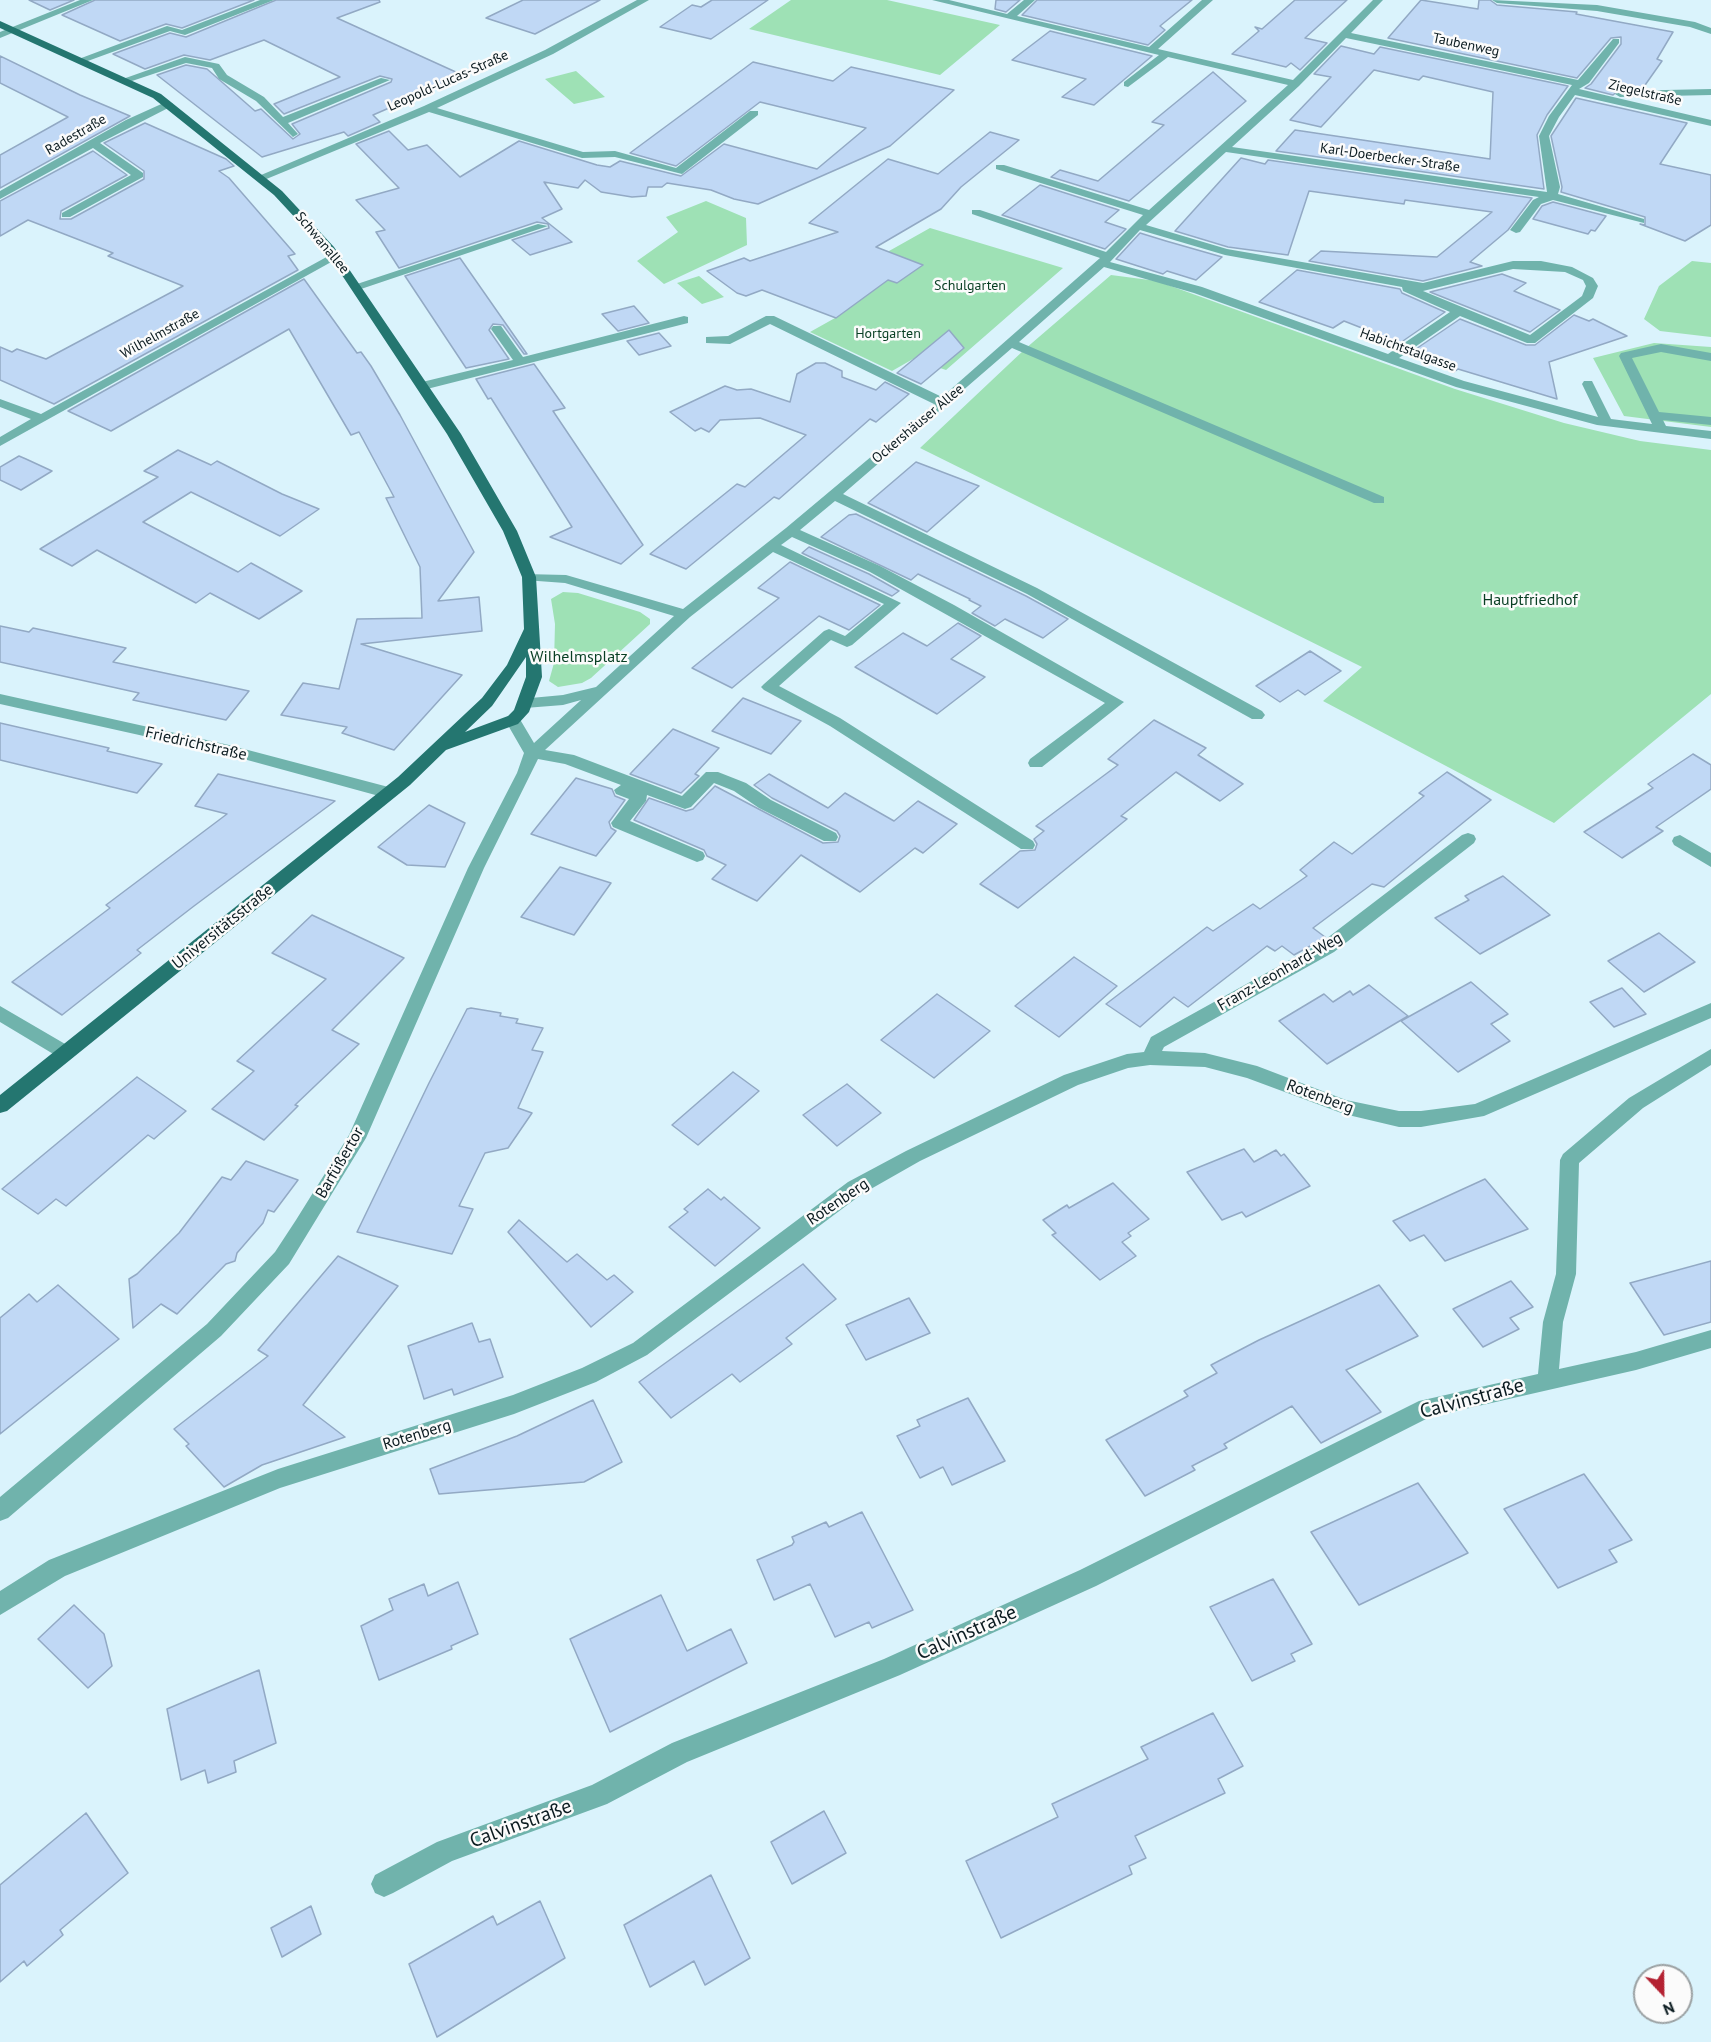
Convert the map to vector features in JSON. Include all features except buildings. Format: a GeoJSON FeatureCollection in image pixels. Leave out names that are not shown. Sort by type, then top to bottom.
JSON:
{"type":"FeatureCollection","features":[{"type":"Feature","properties":{"kind":"main road","name":"Schwanallee"},"geometry":{"type":"LineString","coordinates":[[0,24],[125,80],[168,104],[281,196],[336,256],[423,386],[502,516],[518,547],[529,577]]}},
{"type":"Feature","properties":{"kind":"main road"},"geometry":{"type":"LineString","coordinates":[[513,720],[525,703],[534,677],[529,577]]}},
{"type":"Feature","properties":{"kind":"main road","name":"Universitätsstraße"},"geometry":{"type":"LineString","coordinates":[[0,1106],[390,793],[444,745],[487,702],[514,666],[531,627]]}},
{"type":"Feature","properties":{"kind":"main road","name":"Universitätsstraße"},"geometry":{"type":"LineString","coordinates":[[444,745],[513,720]]}},
{"type":"Feature","properties":{"kind":"street"},"geometry":{"type":"LineString","coordinates":[[0,35],[88,0]]}},
{"type":"Feature","properties":{"kind":"street"},"geometry":{"type":"LineString","coordinates":[[81,60],[170,28],[182,33],[269,0]]}},
{"type":"Feature","properties":{"kind":"street","name":"Leopold-Lucas-Straße"},"geometry":{"type":"LineString","coordinates":[[260,178],[428,108],[549,52],[644,0]]}},
{"type":"Feature","properties":{"kind":"street"},"geometry":{"type":"LineString","coordinates":[[937,0],[1144,46],[1166,54],[1295,84]]}},
{"type":"Feature","properties":{"kind":"street"},"geometry":{"type":"LineString","coordinates":[[1009,17],[1030,0]]}},
{"type":"Feature","properties":{"kind":"street"},"geometry":{"type":"LineString","coordinates":[[1144,46],[1208,0]]}},
{"type":"Feature","properties":{"kind":"street","name":"Ockershäuser Allee"},"geometry":{"type":"LineString","coordinates":[[532,753],[685,614],[790,531],[943,403],[1105,260],[1138,226],[1295,84],[1347,34],[1378,0]]}},
{"type":"Feature","properties":{"kind":"street"},"geometry":{"type":"LineString","coordinates":[[1497,0],[1597,8],[1692,24],[1711,31]]}},
{"type":"Feature","properties":{"kind":"street","name":"Taubenweg"},"geometry":{"type":"LineString","coordinates":[[1347,34],[1577,87]]}},
{"type":"Feature","properties":{"kind":"street","name":"Ziegelstraße"},"geometry":{"type":"LineString","coordinates":[[1552,196],[1554,187],[1544,136],[1554,116],[1616,41]]}},
{"type":"Feature","properties":{"kind":"street"},"geometry":{"type":"LineString","coordinates":[[1128,84],[1166,54]]}},
{"type":"Feature","properties":{"kind":"street"},"geometry":{"type":"LineString","coordinates":[[125,80],[185,60],[215,66],[224,77],[260,99],[293,134]]}},
{"type":"Feature","properties":{"kind":"street"},"geometry":{"type":"LineString","coordinates":[[281,122],[385,80]]}},
{"type":"Feature","properties":{"kind":"street"},"geometry":{"type":"LineString","coordinates":[[1577,87],[1636,95],[1711,92]]}},
{"type":"Feature","properties":{"kind":"street","name":"Ziegelstraße"},"geometry":{"type":"LineString","coordinates":[[1577,87],[1711,123]]}},
{"type":"Feature","properties":{"kind":"street","name":"Radestraße"},"geometry":{"type":"LineString","coordinates":[[0,196],[93,143],[168,104]]}},
{"type":"Feature","properties":{"kind":"street"},"geometry":{"type":"LineString","coordinates":[[428,108],[582,155],[615,154],[678,172],[754,113]]}},
{"type":"Feature","properties":{"kind":"street"},"geometry":{"type":"LineString","coordinates":[[66,215],[139,175],[93,143]]}},
{"type":"Feature","properties":{"kind":"street","name":"Karl-Doerbecker-Straße"},"geometry":{"type":"LineString","coordinates":[[1224,149],[1552,196],[1640,221]]}},
{"type":"Feature","properties":{"kind":"street"},"geometry":{"type":"LineString","coordinates":[[1000,167],[1151,214]]}},
{"type":"Feature","properties":{"kind":"street"},"geometry":{"type":"LineString","coordinates":[[1516,230],[1538,202],[1552,196]]}},
{"type":"Feature","properties":{"kind":"street","name":"Habichtstalgasse"},"geometry":{"type":"LineString","coordinates":[[976,212],[1105,260],[1198,290],[1471,387],[1607,423],[1711,435]]}},
{"type":"Feature","properties":{"kind":"street"},"geometry":{"type":"LineString","coordinates":[[357,286],[542,226]]}},
{"type":"Feature","properties":{"kind":"street"},"geometry":{"type":"LineString","coordinates":[[1138,226],[1225,252],[1423,287],[1513,265],[1541,265],[1568,269],[1587,278],[1592,285],[1587,298],[1531,340],[1394,283]]}},
{"type":"Feature","properties":{"kind":"street","name":"Wilhelmstraße"},"geometry":{"type":"LineString","coordinates":[[0,442],[336,256]]}},
{"type":"Feature","properties":{"kind":"street"},"geometry":{"type":"LineString","coordinates":[[1389,359],[1459,311]]}},
{"type":"Feature","properties":{"kind":"street"},"geometry":{"type":"LineString","coordinates":[[710,340],[730,340],[770,319],[943,403]]}},
{"type":"Feature","properties":{"kind":"street"},"geometry":{"type":"LineString","coordinates":[[423,386],[684,320]]}},
{"type":"Feature","properties":{"kind":"street"},"geometry":{"type":"LineString","coordinates":[[497,329],[520,361]]}},
{"type":"Feature","properties":{"kind":"street"},"geometry":{"type":"LineString","coordinates":[[1010,343],[1379,500]]}},
{"type":"Feature","properties":{"kind":"street"},"geometry":{"type":"LineString","coordinates":[[1662,430],[1624,356],[1661,348],[1711,357]]}},
{"type":"Feature","properties":{"kind":"street"},"geometry":{"type":"LineString","coordinates":[[1588,384],[1607,423]]}},
{"type":"Feature","properties":{"kind":"street"},"geometry":{"type":"LineString","coordinates":[[0,404],[40,418]]}},
{"type":"Feature","properties":{"kind":"street"},"geometry":{"type":"LineString","coordinates":[[1654,415],[1711,422]]}},
{"type":"Feature","properties":{"kind":"street"},"geometry":{"type":"LineString","coordinates":[[833,495],[1032,591],[1257,715]]}},
{"type":"Feature","properties":{"kind":"street"},"geometry":{"type":"LineString","coordinates":[[790,531],[875,569],[939,602],[1116,702],[1036,763]]}},
{"type":"Feature","properties":{"kind":"street"},"geometry":{"type":"LineString","coordinates":[[771,546],[894,603],[847,642],[829,634],[769,687],[835,722],[1027,844]]}},
{"type":"Feature","properties":{"kind":"street"},"geometry":{"type":"LineString","coordinates":[[529,577],[566,579],[685,614]]}},
{"type":"Feature","properties":{"kind":"street"},"geometry":{"type":"LineString","coordinates":[[525,703],[541,704],[563,700],[602,688]]}},
{"type":"Feature","properties":{"kind":"street","name":"Friedrichstraße"},"geometry":{"type":"LineString","coordinates":[[0,699],[230,750],[390,793]]}},
{"type":"Feature","properties":{"kind":"street"},"geometry":{"type":"LineString","coordinates":[[513,720],[532,753],[573,773],[640,797],[619,823],[697,856]]}},
{"type":"Feature","properties":{"kind":"street"},"geometry":{"type":"LineString","coordinates":[[532,753],[568,759],[686,803],[712,776],[740,787],[765,804],[830,837]]}},
{"type":"Feature","properties":{"kind":"street","name":"Barfüßertor"},"geometry":{"type":"LineString","coordinates":[[0,1511],[205,1338],[282,1258],[357,1138],[464,896],[525,773],[532,753]]}},
{"type":"Feature","properties":{"kind":"street","name":"Franz-Leonhard-Weg"},"geometry":{"type":"LineString","coordinates":[[1150,1058],[1157,1042],[1328,947],[1468,839]]}},
{"type":"Feature","properties":{"kind":"street"},"geometry":{"type":"LineString","coordinates":[[1680,841],[1711,861]]}},
{"type":"Feature","properties":{"kind":"street","name":"Rotenberg"},"geometry":{"type":"LineString","coordinates":[[0,1604],[57,1568],[278,1479],[514,1404],[589,1375],[639,1349],[855,1188],[913,1156],[1071,1080],[1127,1061],[1150,1058],[1205,1060],[1250,1071],[1344,1107],[1399,1119],[1421,1119],[1476,1111],[1711,1010]]}},
{"type":"Feature","properties":{"kind":"street"},"geometry":{"type":"LineString","coordinates":[[0,1013],[66,1053]]}},
{"type":"Feature","properties":{"kind":"street"},"geometry":{"type":"LineString","coordinates":[[1548,1380],[1552,1322],[1566,1274],[1570,1160],[1636,1103],[1711,1056]]}},
{"type":"Feature","properties":{"kind":"street","name":"Calvinstraße"},"geometry":{"type":"LineString","coordinates":[[384,1884],[446,1851],[598,1795],[681,1752],[736,1732],[892,1667],[1077,1583],[1426,1408],[1636,1361],[1711,1339]]}},
{"type":"Feature","properties":{"kind":"green space"},"geometry":{"type":"Polygon","coordinates":[[[791,0],[887,0],[1000,25],[940,75],[749,29],[791,0]]]}},
{"type":"Feature","properties":{"kind":"green space"},"geometry":{"type":"Polygon","coordinates":[[[576,71],[605,97],[574,104],[545,79],[576,71]]]}},
{"type":"Feature","properties":{"kind":"green space"},"geometry":{"type":"Polygon","coordinates":[[[706,201],[746,218],[747,245],[664,284],[637,261],[678,232],[666,217],[706,201]]]}},
{"type":"Feature","properties":{"kind":"green space","name":"Schulgarten"},"geometry":{"type":"Polygon","coordinates":[[[930,228],[1063,268],[946,370],[913,359],[892,371],[810,332],[835,318],[841,278],[930,228]]]}},
{"type":"Feature","properties":{"kind":"green space"},"geometry":{"type":"Polygon","coordinates":[[[1692,261],[1711,263],[1711,337],[1660,331],[1644,319],[1659,286],[1692,261]]]}},
{"type":"Feature","properties":{"kind":"green space","name":"Hauptfriedhof"},"geometry":{"type":"Polygon","coordinates":[[[1111,275],[1157,281],[1455,389],[1564,423],[1640,441],[1711,450],[1711,694],[1554,823],[1323,701],[1362,667],[920,448],[1025,349],[1111,275]]]}},
{"type":"Feature","properties":{"kind":"green space"},"geometry":{"type":"Polygon","coordinates":[[[699,276],[724,297],[702,304],[677,283],[699,276]]]}},
{"type":"Feature","properties":{"kind":"green space"},"geometry":{"type":"Polygon","coordinates":[[[1654,343],[1711,347],[1711,427],[1624,416],[1593,358],[1654,343]]]}},
{"type":"Feature","properties":{"kind":"green space","name":"Wilhelmsplatz"},"geometry":{"type":"Polygon","coordinates":[[[563,592],[578,593],[640,612],[650,619],[650,624],[591,678],[582,683],[558,687],[549,681],[554,663],[555,624],[551,599],[563,592]]]}},
{"type":"Feature","properties":{"kind":"park label","name":"Hortgarten"},"geometry":{"type":"Point","coordinates":[888,334]}}]}
